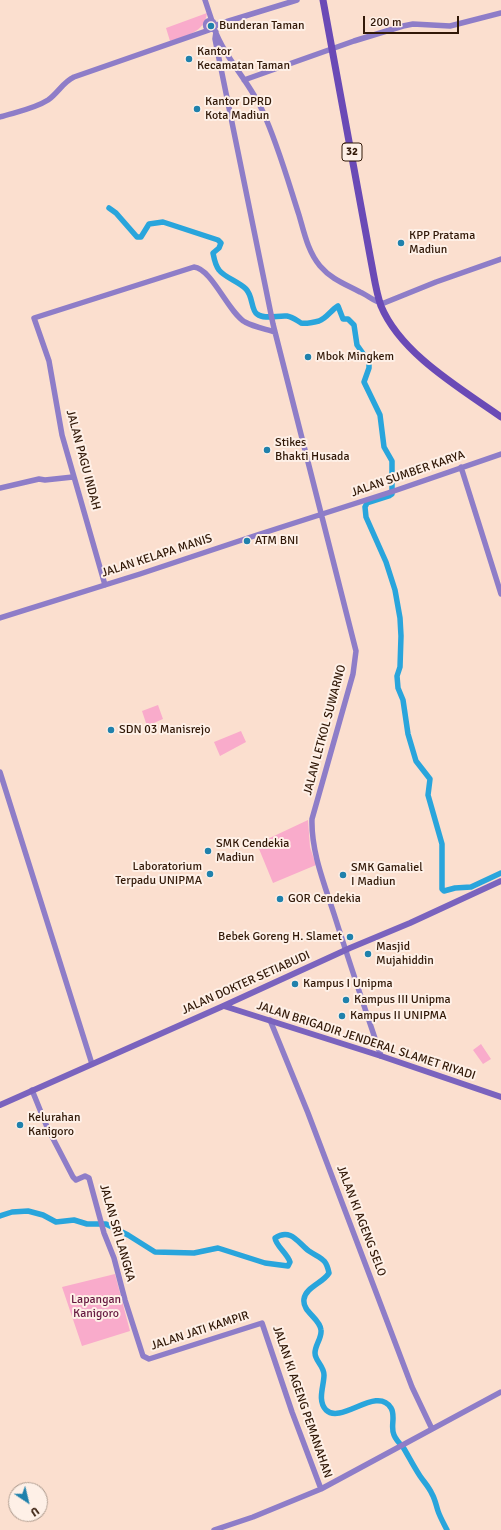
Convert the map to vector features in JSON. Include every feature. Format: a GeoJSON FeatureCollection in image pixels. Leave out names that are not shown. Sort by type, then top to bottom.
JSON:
{"type":"FeatureCollection","features":[{"type":"Feature","properties":{"kind":"highway","name":"32"},"geometry":{"type":"LineString","coordinates":[[324,0],[380,304],[390,323],[420,358],[501,417]]}},
{"type":"Feature","properties":{"kind":"main road","name":"JALAN DOKTER SETIABUDI"},"geometry":{"type":"LineString","coordinates":[[0,1105],[501,881]]}},
{"type":"Feature","properties":{"kind":"main road","name":"JALAN BRIGADIR JENDERAL SLAMET RIYADI"},"geometry":{"type":"LineString","coordinates":[[224,1006],[381,1056],[501,1098]]}},
{"type":"Feature","properties":{"kind":"street"},"geometry":{"type":"LineString","coordinates":[[205,0],[215,39],[221,43]]}},
{"type":"Feature","properties":{"kind":"street"},"geometry":{"type":"LineString","coordinates":[[0,117],[48,100],[64,83],[74,77],[196,34],[211,26],[297,0]]}},
{"type":"Feature","properties":{"kind":"street"},"geometry":{"type":"LineString","coordinates":[[244,80],[333,50],[354,41],[409,24],[450,26],[501,13]]}},
{"type":"Feature","properties":{"kind":"street"},"geometry":{"type":"LineString","coordinates":[[211,26],[257,99],[273,135],[310,249],[319,264],[334,279],[366,294],[380,304],[390,302],[436,282],[501,259]]}},
{"type":"Feature","properties":{"kind":"street","name":"JALAN LETKOL SUWARNO"},"geometry":{"type":"LineString","coordinates":[[215,39],[270,313],[356,654],[351,680],[315,808],[312,829],[315,851],[381,1056]]}},
{"type":"Feature","properties":{"kind":"street","name":"JALAN PAGU INDAH"},"geometry":{"type":"LineString","coordinates":[[105,585],[62,435],[49,362],[34,318],[194,267],[204,272],[245,322],[275,332]]}},
{"type":"Feature","properties":{"kind":"street","name":"JALAN SUMBER KARYA"},"geometry":{"type":"LineString","coordinates":[[321,514],[394,491],[501,454]]}},
{"type":"Feature","properties":{"kind":"street"},"geometry":{"type":"LineString","coordinates":[[461,467],[501,594]]}},
{"type":"Feature","properties":{"kind":"street"},"geometry":{"type":"LineString","coordinates":[[0,488],[39,478],[45,480],[73,477]]}},
{"type":"Feature","properties":{"kind":"street","name":"JALAN KELAPA MANIS"},"geometry":{"type":"LineString","coordinates":[[0,618],[321,514]]}},
{"type":"Feature","properties":{"kind":"street"},"geometry":{"type":"LineString","coordinates":[[0,772],[92,1064]]}},
{"type":"Feature","properties":{"kind":"street","name":"JALAN KI AGENG SELO"},"geometry":{"type":"LineString","coordinates":[[270,1020],[308,1113],[412,1387],[432,1429]]}},
{"type":"Feature","properties":{"kind":"street","name":"JALAN SRI LANGKA"},"geometry":{"type":"LineString","coordinates":[[32,1090],[47,1127],[73,1177],[76,1180],[85,1176],[89,1178],[102,1228],[114,1258],[125,1300],[142,1354],[145,1358]]}},
{"type":"Feature","properties":{"kind":"street","name":"JALAN JATI KAMPIR"},"geometry":{"type":"LineString","coordinates":[[145,1358],[149,1359],[262,1323]]}},
{"type":"Feature","properties":{"kind":"street","name":"JALAN KI AGENG PEMANAHAN"},"geometry":{"type":"LineString","coordinates":[[262,1323],[292,1412],[321,1489]]}},
{"type":"Feature","properties":{"kind":"street"},"geometry":{"type":"LineString","coordinates":[[214,1530],[253,1517],[321,1489],[501,1392]]}},
{"type":"Feature","properties":{"kind":"green space"},"geometry":{"type":"Polygon","coordinates":[[[207,13],[203,25],[199,29],[188,35],[170,41],[166,28],[207,13]]]}},
{"type":"Feature","properties":{"kind":"green space"},"geometry":{"type":"Polygon","coordinates":[[[158,705],[163,719],[147,726],[142,711],[158,705]]]}},
{"type":"Feature","properties":{"kind":"green space"},"geometry":{"type":"Polygon","coordinates":[[[241,731],[246,742],[220,756],[214,742],[241,731]]]}},
{"type":"Feature","properties":{"kind":"green space"},"geometry":{"type":"Polygon","coordinates":[[[308,820],[310,847],[316,865],[273,883],[257,844],[308,820]]]}},
{"type":"Feature","properties":{"kind":"green space"},"geometry":{"type":"Polygon","coordinates":[[[481,1044],[491,1059],[483,1064],[473,1050],[481,1044]]]}},
{"type":"Feature","properties":{"kind":"green space","name":"Lapangan Kanigoro"},"geometry":{"type":"Polygon","coordinates":[[[115,1274],[130,1331],[82,1346],[62,1287],[115,1274]]]}},
{"type":"Feature","properties":{"kind":"waterway"},"geometry":{"type":"LineString","coordinates":[[109,208],[116,213],[137,237],[141,237],[149,224],[163,222],[218,240],[221,243],[219,248],[213,253],[218,268],[221,273],[246,289],[250,295],[255,312],[260,316],[287,316],[301,323],[310,323],[322,320],[338,306],[343,319],[348,319],[354,325],[357,345],[369,362],[369,368],[364,382],[380,415],[384,447],[392,461],[392,494],[367,503],[365,507],[366,517],[386,562],[395,590],[400,618],[401,636],[400,667],[397,676],[398,688],[403,700],[408,734],[416,761],[430,779],[428,795],[442,844],[442,889],[444,891],[455,888],[471,887],[501,873]]}},
{"type":"Feature","properties":{"kind":"waterway"},"geometry":{"type":"LineString","coordinates":[[0,1216],[12,1212],[28,1211],[43,1215],[56,1222],[74,1220],[87,1224],[106,1224],[128,1235],[155,1252],[194,1253],[218,1248],[265,1263],[288,1266],[290,1262],[289,1259],[277,1244],[275,1238],[281,1235],[290,1235],[309,1251],[322,1259],[325,1262],[329,1273],[323,1280],[308,1291],[304,1299],[306,1308],[318,1322],[321,1330],[315,1356],[324,1372],[321,1397],[323,1406],[326,1410],[333,1413],[341,1413],[368,1402],[385,1402],[391,1408],[393,1414],[393,1432],[395,1437],[431,1491],[447,1530]]}},
{"type":"Feature","properties":{"kind":"place","name":"Bunderan Taman"},"geometry":{"type":"Point","coordinates":[211,26]}},
{"type":"Feature","properties":{"kind":"place","name":"Kantor Kecamatan Taman"},"geometry":{"type":"Point","coordinates":[189,59]}},
{"type":"Feature","properties":{"kind":"place","name":"Kantor DPRD Kota Madiun"},"geometry":{"type":"Point","coordinates":[197,109]}},
{"type":"Feature","properties":{"kind":"place","name":"KPP Pratama Madiun"},"geometry":{"type":"Point","coordinates":[401,243]}},
{"type":"Feature","properties":{"kind":"place","name":"Mbok Mingkem"},"geometry":{"type":"Point","coordinates":[308,357]}},
{"type":"Feature","properties":{"kind":"place","name":"Stikes Bhakti Husada"},"geometry":{"type":"Point","coordinates":[267,450]}},
{"type":"Feature","properties":{"kind":"place","name":"ATM BNI"},"geometry":{"type":"Point","coordinates":[247,541]}},
{"type":"Feature","properties":{"kind":"place","name":"SDN 03 Manisrejo"},"geometry":{"type":"Point","coordinates":[111,730]}},
{"type":"Feature","properties":{"kind":"place","name":"SMK Cendekia Madiun"},"geometry":{"type":"Point","coordinates":[208,851]}},
{"type":"Feature","properties":{"kind":"place","name":"Laboratorium Terpadu UNIPMA"},"geometry":{"type":"Point","coordinates":[210,874]}},
{"type":"Feature","properties":{"kind":"place","name":"SMK Gamaliel I Madiun"},"geometry":{"type":"Point","coordinates":[343,875]}},
{"type":"Feature","properties":{"kind":"place","name":"GOR Cendekia"},"geometry":{"type":"Point","coordinates":[280,899]}},
{"type":"Feature","properties":{"kind":"place","name":"Bebek Goreng H. Slamet"},"geometry":{"type":"Point","coordinates":[350,937]}},
{"type":"Feature","properties":{"kind":"place","name":"Masjid Mujahiddin"},"geometry":{"type":"Point","coordinates":[368,954]}},
{"type":"Feature","properties":{"kind":"place","name":"Kampus I Unipma"},"geometry":{"type":"Point","coordinates":[295,984]}},
{"type":"Feature","properties":{"kind":"place","name":"Kampus III Unipma"},"geometry":{"type":"Point","coordinates":[346,1000]}},
{"type":"Feature","properties":{"kind":"place","name":"Kampus II UNIPMA"},"geometry":{"type":"Point","coordinates":[342,1016]}},
{"type":"Feature","properties":{"kind":"place","name":"Kelurahan Kanigoro"},"geometry":{"type":"Point","coordinates":[20,1125]}}]}
